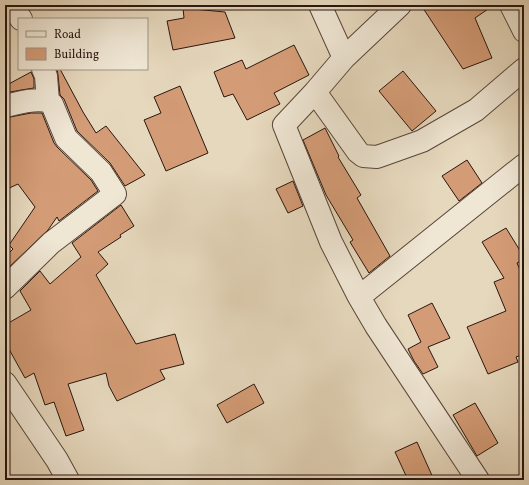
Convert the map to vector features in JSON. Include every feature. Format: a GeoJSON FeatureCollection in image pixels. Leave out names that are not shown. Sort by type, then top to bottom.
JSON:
{"type":"FeatureCollection","features":[{"type":"Feature","properties":{"kind":"street"},"geometry":{"type":"LineString","coordinates":[[11,5],[20,18]]}},
{"type":"Feature","properties":{"kind":"street"},"geometry":{"type":"LineString","coordinates":[[320,5],[344,58]]}},
{"type":"Feature","properties":{"kind":"street"},"geometry":{"type":"LineString","coordinates":[[400,5],[344,58],[284,125],[331,242],[359,297],[376,326],[478,480]]}},
{"type":"Feature","properties":{"kind":"street"},"geometry":{"type":"LineString","coordinates":[[510,5],[524,30]]}},
{"type":"Feature","properties":{"kind":"street"},"geometry":{"type":"LineString","coordinates":[[315,92],[358,152],[363,156],[377,157],[422,141],[476,110],[524,69]]}},
{"type":"Feature","properties":{"kind":"street"},"geometry":{"type":"LineString","coordinates":[[44,70],[48,101]]}},
{"type":"Feature","properties":{"kind":"street"},"geometry":{"type":"LineString","coordinates":[[5,106],[36,100],[48,101],[52,104],[66,138],[102,172],[115,194],[51,243],[5,288]]}},
{"type":"Feature","properties":{"kind":"street"},"geometry":{"type":"LineString","coordinates":[[359,297],[524,165]]}},
{"type":"Feature","properties":{"kind":"street"},"geometry":{"type":"LineString","coordinates":[[5,383],[57,460],[68,480]]}},
{"type":"Feature","properties":{"kind":"building"},"geometry":{"type":"Polygon","coordinates":[[[421,5],[494,5],[475,18],[492,58],[463,69],[421,5]]]}},
{"type":"Feature","properties":{"kind":"building"},"geometry":{"type":"Polygon","coordinates":[[[183,8],[225,12],[235,38],[173,50],[167,21],[184,18],[183,8]]]}},
{"type":"Feature","properties":{"kind":"building"},"geometry":{"type":"Polygon","coordinates":[[[294,45],[309,75],[274,93],[280,104],[247,120],[233,94],[224,97],[214,72],[242,60],[246,69],[294,45]]]}},
{"type":"Feature","properties":{"kind":"building"},"geometry":{"type":"Polygon","coordinates":[[[57,70],[61,70],[96,133],[106,126],[145,175],[125,186],[110,163],[77,131],[64,99],[60,95],[57,70]]]}},
{"type":"Feature","properties":{"kind":"building"},"geometry":{"type":"Polygon","coordinates":[[[403,71],[436,111],[412,131],[379,91],[403,71]]]}},
{"type":"Feature","properties":{"kind":"building"},"geometry":{"type":"Polygon","coordinates":[[[31,72],[34,79],[34,88],[5,93],[5,86],[31,72]]]}},
{"type":"Feature","properties":{"kind":"building"},"geometry":{"type":"Polygon","coordinates":[[[180,86],[208,153],[166,171],[144,120],[161,113],[154,97],[180,86]]]}},
{"type":"Feature","properties":{"kind":"building"},"geometry":{"type":"Polygon","coordinates":[[[31,113],[42,113],[54,143],[91,180],[98,191],[59,221],[57,217],[48,230],[5,271],[5,257],[13,249],[9,245],[35,207],[18,184],[5,190],[5,118],[31,113]]]}},
{"type":"Feature","properties":{"kind":"building"},"geometry":{"type":"Polygon","coordinates":[[[325,128],[339,156],[338,157],[361,195],[357,198],[390,256],[369,273],[350,242],[353,240],[326,195],[303,140],[325,128]]]}},
{"type":"Feature","properties":{"kind":"building"},"geometry":{"type":"Polygon","coordinates":[[[467,160],[482,183],[459,201],[442,176],[467,160]]]}},
{"type":"Feature","properties":{"kind":"building"},"geometry":{"type":"Polygon","coordinates":[[[293,181],[303,206],[288,213],[276,189],[293,181]]]}},
{"type":"Feature","properties":{"kind":"building"},"geometry":{"type":"Polygon","coordinates":[[[121,205],[134,226],[120,235],[121,237],[98,252],[108,264],[96,275],[136,344],[175,334],[184,364],[160,370],[165,379],[117,401],[109,386],[106,373],[68,384],[84,430],[66,436],[54,402],[45,405],[34,373],[25,378],[5,342],[5,325],[31,310],[20,291],[40,271],[50,284],[81,257],[72,243],[121,205]]]}},
{"type":"Feature","properties":{"kind":"building"},"geometry":{"type":"Polygon","coordinates":[[[506,228],[524,257],[524,259],[517,263],[521,272],[524,270],[524,354],[516,357],[518,362],[488,374],[467,327],[506,311],[494,282],[504,278],[482,242],[506,228]]]}},
{"type":"Feature","properties":{"kind":"building"},"geometry":{"type":"Polygon","coordinates":[[[432,303],[450,338],[428,347],[438,367],[423,374],[408,349],[421,342],[408,315],[432,303]]]}},
{"type":"Feature","properties":{"kind":"building"},"geometry":{"type":"Polygon","coordinates":[[[254,384],[264,403],[227,423],[217,405],[254,384]]]}},
{"type":"Feature","properties":{"kind":"building"},"geometry":{"type":"Polygon","coordinates":[[[475,403],[498,443],[477,456],[453,415],[475,403]]]}},
{"type":"Feature","properties":{"kind":"building"},"geometry":{"type":"Polygon","coordinates":[[[417,442],[434,480],[408,480],[395,452],[417,442]]]}}]}
